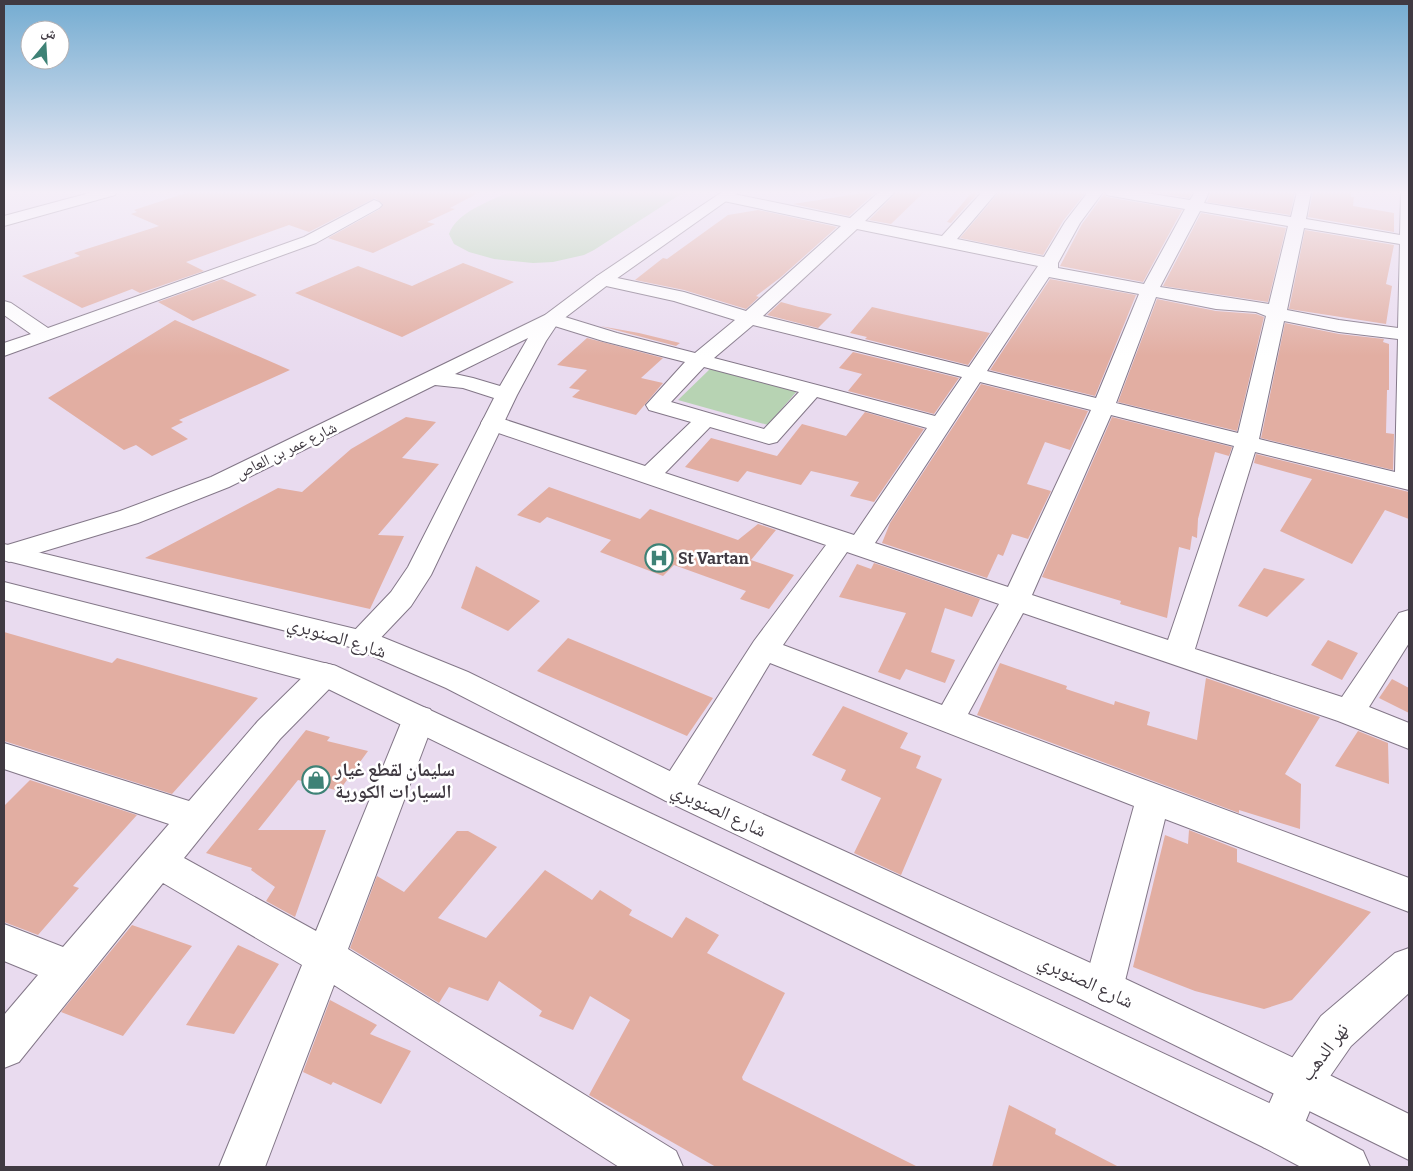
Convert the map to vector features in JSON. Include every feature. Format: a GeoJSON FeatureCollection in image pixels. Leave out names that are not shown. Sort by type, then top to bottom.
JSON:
{"type":"FeatureCollection","features":[{"type":"Feature","properties":{"kind":"street"},"geometry":{"type":"LineString","coordinates":[[4,350],[292,247]]}},
{"type":"Feature","properties":{"kind":"street","name":"شارع عمر بن العاص"},"geometry":{"type":"LineString","coordinates":[[7,553],[129,517],[220,482],[552,319],[603,280],[652,247]]}},
{"type":"Feature","properties":{"kind":"street"},"geometry":{"type":"LineString","coordinates":[[813,389],[769,438],[657,405],[698,360],[749,318],[826,247]]}},
{"type":"Feature","properties":{"kind":"street"},"geometry":{"type":"LineString","coordinates":[[969,247],[1049,263]]}},
{"type":"Feature","properties":{"kind":"street"},"geometry":{"type":"LineString","coordinates":[[676,790],[764,649],[850,544],[941,425],[1059,247]]}},
{"type":"Feature","properties":{"kind":"street"},"geometry":{"type":"LineString","coordinates":[[949,720],[1016,600],[1104,406],[1150,290],[1173,247]]}},
{"type":"Feature","properties":{"kind":"street"},"geometry":{"type":"LineString","coordinates":[[1178,654],[1247,442],[1290,247]]}},
{"type":"Feature","properties":{"kind":"street"},"geometry":{"type":"LineString","coordinates":[[603,280],[678,296],[749,318],[1408,482],[1408,247]]}},
{"type":"Feature","properties":{"kind":"street"},"geometry":{"type":"LineString","coordinates":[[1049,263],[1050,272],[1216,302],[1259,307],[1275,313],[1339,326],[1408,335]]}},
{"type":"Feature","properties":{"kind":"street"},"geometry":{"type":"LineString","coordinates":[[4,308],[46,335]]}},
{"type":"Feature","properties":{"kind":"street"},"geometry":{"type":"LineString","coordinates":[[552,319],[941,425]]}},
{"type":"Feature","properties":{"kind":"street","name":"شارع عمر بن العاص"},"geometry":{"type":"LineString","coordinates":[[4,1047],[269,730],[362,640],[401,599],[421,569],[506,395],[536,341],[552,319]]}},
{"type":"Feature","properties":{"kind":"street"},"geometry":{"type":"LineString","coordinates":[[433,378],[466,382],[506,395]]}},
{"type":"Feature","properties":{"kind":"street"},"geometry":{"type":"LineString","coordinates":[[649,476],[706,419]]}},
{"type":"Feature","properties":{"kind":"street"},"geometry":{"type":"LineString","coordinates":[[492,424],[1349,712],[1409,736]]}},
{"type":"Feature","properties":{"kind":"street","name":"شارع الصنوبري"},"geometry":{"type":"LineString","coordinates":[[7,553],[362,640],[457,680],[676,790],[1103,989],[1300,1083],[1409,1138]]}},
{"type":"Feature","properties":{"kind":"street"},"geometry":{"type":"LineString","coordinates":[[7,595],[325,674],[1279,1131],[1347,1167]]}},
{"type":"Feature","properties":{"kind":"street"},"geometry":{"type":"LineString","coordinates":[[1349,712],[1409,620]]}},
{"type":"Feature","properties":{"kind":"street"},"geometry":{"type":"LineString","coordinates":[[764,649],[1153,799],[1409,895]]}},
{"type":"Feature","properties":{"kind":"street"},"geometry":{"type":"LineString","coordinates":[[242,1167],[419,718]]}},
{"type":"Feature","properties":{"kind":"street"},"geometry":{"type":"LineString","coordinates":[[4,756],[196,818]]}},
{"type":"Feature","properties":{"kind":"street"},"geometry":{"type":"LineString","coordinates":[[1103,989],[1153,799]]}},
{"type":"Feature","properties":{"kind":"street"},"geometry":{"type":"LineString","coordinates":[[159,862],[324,956],[660,1167]]}},
{"type":"Feature","properties":{"kind":"street"},"geometry":{"type":"LineString","coordinates":[[4,942],[70,969]]}},
{"type":"Feature","properties":{"kind":"street","name":"نهر الدهب"},"geometry":{"type":"LineString","coordinates":[[1279,1131],[1300,1083],[1336,1031],[1409,967]]}},
{"type":"Feature","properties":{"kind":"green space"},"geometry":{"type":"Polygon","coordinates":[[[459,247],[599,247],[584,255],[553,262],[533,263],[494,259],[469,252],[459,247]]]}},
{"type":"Feature","properties":{"kind":"green space"},"geometry":{"type":"Polygon","coordinates":[[[710,369],[797,391],[768,425],[678,400],[710,369]]]}},
{"type":"Feature","properties":{"kind":"building"},"geometry":{"type":"Polygon","coordinates":[[[94,247],[229,247],[186,262],[204,271],[140,293],[132,289],[82,308],[22,276],[80,256],[74,253],[94,247]]]}},
{"type":"Feature","properties":{"kind":"building"},"geometry":{"type":"Polygon","coordinates":[[[354,247],[387,247],[373,253],[354,247]]]}},
{"type":"Feature","properties":{"kind":"building"},"geometry":{"type":"Polygon","coordinates":[[[684,247],[815,247],[756,296],[759,297],[746,309],[684,290],[635,280],[663,258],[667,259],[684,247]]]}},
{"type":"Feature","properties":{"kind":"building"},"geometry":{"type":"Polygon","coordinates":[[[1002,247],[1048,247],[1043,255],[1002,247]]]}},
{"type":"Feature","properties":{"kind":"building"},"geometry":{"type":"Polygon","coordinates":[[[1070,247],[1162,247],[1143,282],[1060,266],[1070,247]]]}},
{"type":"Feature","properties":{"kind":"building"},"geometry":{"type":"Polygon","coordinates":[[[1183,247],[1281,247],[1268,302],[1163,286],[1183,247]]]}},
{"type":"Feature","properties":{"kind":"building"},"geometry":{"type":"Polygon","coordinates":[[[1302,247],[1394,247],[1386,284],[1392,286],[1386,324],[1289,309],[1302,247]]]}},
{"type":"Feature","properties":{"kind":"building"},"geometry":{"type":"Polygon","coordinates":[[[463,263],[514,282],[402,337],[295,293],[358,266],[412,286],[463,263]]]}},
{"type":"Feature","properties":{"kind":"building"},"geometry":{"type":"Polygon","coordinates":[[[222,279],[257,295],[193,321],[158,302],[222,279]]]}},
{"type":"Feature","properties":{"kind":"building"},"geometry":{"type":"Polygon","coordinates":[[[1050,279],[1136,295],[1095,396],[990,370],[1050,279]]]}},
{"type":"Feature","properties":{"kind":"building"},"geometry":{"type":"Polygon","coordinates":[[[1157,299],[1216,311],[1256,314],[1264,317],[1237,431],[1118,402],[1157,299]]]}},
{"type":"Feature","properties":{"kind":"building"},"geometry":{"type":"Polygon","coordinates":[[[781,302],[832,314],[818,328],[767,315],[781,302]]]}},
{"type":"Feature","properties":{"kind":"building"},"geometry":{"type":"Polygon","coordinates":[[[872,307],[990,333],[968,365],[865,339],[867,337],[850,333],[872,307]]]}},
{"type":"Feature","properties":{"kind":"building"},"geometry":{"type":"Polygon","coordinates":[[[175,320],[290,370],[179,420],[183,422],[171,428],[188,439],[152,456],[136,445],[124,450],[48,398],[175,320]]]}},
{"type":"Feature","properties":{"kind":"building"},"geometry":{"type":"Polygon","coordinates":[[[1285,323],[1339,334],[1384,339],[1383,342],[1389,344],[1389,390],[1387,390],[1386,433],[1394,434],[1393,470],[1261,438],[1285,323]]]}},
{"type":"Feature","properties":{"kind":"building"},"geometry":{"type":"Polygon","coordinates":[[[600,326],[639,333],[680,343],[676,346],[600,326]]]}},
{"type":"Feature","properties":{"kind":"building"},"geometry":{"type":"Polygon","coordinates":[[[587,338],[663,358],[641,378],[663,383],[636,415],[572,397],[580,390],[569,388],[587,370],[557,365],[587,338]]]}},
{"type":"Feature","properties":{"kind":"building"},"geometry":{"type":"Polygon","coordinates":[[[853,352],[959,378],[934,414],[848,391],[862,374],[839,368],[853,352]]]}},
{"type":"Feature","properties":{"kind":"building"},"geometry":{"type":"Polygon","coordinates":[[[981,384],[1088,411],[1070,450],[1045,442],[1027,484],[1051,491],[1028,539],[1012,534],[1003,556],[998,554],[987,578],[882,543],[890,523],[981,384]]]}},
{"type":"Feature","properties":{"kind":"building"},"geometry":{"type":"Polygon","coordinates":[[[865,412],[924,429],[874,502],[850,496],[859,482],[811,471],[801,485],[747,471],[738,482],[685,467],[711,438],[777,456],[802,424],[846,436],[865,412]]]}},
{"type":"Feature","properties":{"kind":"building"},"geometry":{"type":"Polygon","coordinates":[[[406,417],[436,422],[402,458],[439,464],[378,535],[404,536],[370,609],[145,558],[278,488],[302,492],[351,449],[406,417]]]}},
{"type":"Feature","properties":{"kind":"building"},"geometry":{"type":"Polygon","coordinates":[[[1112,417],[1232,447],[1229,456],[1215,452],[1198,519],[1197,538],[1192,536],[1190,550],[1179,547],[1167,618],[1120,604],[1121,601],[1042,577],[1112,417]]]}},
{"type":"Feature","properties":{"kind":"building"},"geometry":{"type":"Polygon","coordinates":[[[1256,454],[1409,492],[1409,519],[1385,510],[1352,564],[1280,531],[1312,479],[1254,463],[1256,454]]]}},
{"type":"Feature","properties":{"kind":"building"},"geometry":{"type":"Polygon","coordinates":[[[549,487],[640,519],[650,509],[738,540],[758,524],[776,530],[751,560],[794,575],[769,609],[740,599],[746,591],[674,565],[663,576],[600,552],[611,540],[547,517],[540,523],[517,515],[549,487]]]}},
{"type":"Feature","properties":{"kind":"building"},"geometry":{"type":"Polygon","coordinates":[[[874,563],[980,599],[972,617],[945,608],[931,652],[955,660],[945,683],[906,669],[900,680],[878,672],[906,613],[839,597],[857,564],[871,569],[874,563]]]}},
{"type":"Feature","properties":{"kind":"building"},"geometry":{"type":"Polygon","coordinates":[[[476,566],[540,601],[508,631],[461,608],[476,566]]]}},
{"type":"Feature","properties":{"kind":"building"},"geometry":{"type":"Polygon","coordinates":[[[1264,568],[1305,579],[1267,617],[1238,606],[1264,568]]]}},
{"type":"Feature","properties":{"kind":"building"},"geometry":{"type":"Polygon","coordinates":[[[4,632],[112,663],[117,658],[258,698],[172,794],[4,741],[4,632]]]}},
{"type":"Feature","properties":{"kind":"building"},"geometry":{"type":"Polygon","coordinates":[[[568,638],[713,698],[687,736],[537,671],[568,638]]]}},
{"type":"Feature","properties":{"kind":"building"},"geometry":{"type":"Polygon","coordinates":[[[1328,640],[1358,653],[1342,680],[1311,665],[1328,640]]]}},
{"type":"Feature","properties":{"kind":"building"},"geometry":{"type":"Polygon","coordinates":[[[1000,663],[1067,686],[1066,689],[1114,705],[1115,701],[1150,712],[1147,725],[1197,740],[1206,678],[1320,717],[1285,774],[1301,784],[1300,829],[1239,810],[1239,813],[977,715],[1000,663]]]}},
{"type":"Feature","properties":{"kind":"building"},"geometry":{"type":"Polygon","coordinates":[[[1392,679],[1409,688],[1409,713],[1379,698],[1392,679]]]}},
{"type":"Feature","properties":{"kind":"building"},"geometry":{"type":"Polygon","coordinates":[[[843,706],[908,733],[900,748],[921,756],[916,768],[942,779],[901,875],[854,853],[881,798],[841,780],[846,770],[812,755],[843,706]]]}},
{"type":"Feature","properties":{"kind":"building"},"geometry":{"type":"Polygon","coordinates":[[[306,730],[330,737],[327,741],[368,751],[339,791],[298,780],[258,830],[326,830],[295,917],[266,901],[275,887],[251,870],[252,868],[206,853],[306,730]]]}},
{"type":"Feature","properties":{"kind":"building"},"geometry":{"type":"Polygon","coordinates":[[[1358,731],[1388,743],[1389,784],[1335,766],[1358,731]]]}},
{"type":"Feature","properties":{"kind":"building"},"geometry":{"type":"Polygon","coordinates":[[[30,780],[137,815],[73,886],[79,888],[38,935],[4,922],[4,806],[30,780]]]}},
{"type":"Feature","properties":{"kind":"building"},"geometry":{"type":"Polygon","coordinates":[[[1189,830],[1237,849],[1237,862],[1371,912],[1292,1000],[1264,1009],[1195,991],[1133,967],[1165,835],[1188,844],[1189,830]]]}},
{"type":"Feature","properties":{"kind":"building"},"geometry":{"type":"Polygon","coordinates":[[[457,831],[468,831],[497,847],[438,918],[486,938],[545,870],[592,900],[600,890],[632,910],[629,915],[672,938],[686,917],[719,935],[707,953],[785,993],[742,1077],[743,1080],[918,1167],[716,1167],[589,1095],[630,1020],[590,996],[573,1030],[539,1016],[542,1011],[499,981],[488,1001],[449,987],[439,1003],[350,948],[377,876],[404,892],[457,831]]]}},
{"type":"Feature","properties":{"kind":"building"},"geometry":{"type":"Polygon","coordinates":[[[132,925],[192,946],[123,1036],[61,1012],[132,925]]]}},
{"type":"Feature","properties":{"kind":"building"},"geometry":{"type":"Polygon","coordinates":[[[238,945],[279,964],[234,1034],[186,1025],[238,945]]]}},
{"type":"Feature","properties":{"kind":"building"},"geometry":{"type":"Polygon","coordinates":[[[330,1000],[377,1025],[370,1034],[411,1051],[381,1104],[333,1082],[331,1085],[303,1072],[330,1000]]]}},
{"type":"Feature","properties":{"kind":"building"},"geometry":{"type":"Polygon","coordinates":[[[1009,1105],[1056,1129],[1055,1134],[1119,1167],[992,1167],[1009,1105]]]}},
{"type":"Feature","properties":{"kind":"place","name":"St Vartan"},"geometry":{"type":"Point","coordinates":[659,558]}},
{"type":"Feature","properties":{"kind":"place","name":"سليمان لقطع غيار السيارات الكورية"},"geometry":{"type":"Point","coordinates":[316,780]}}]}
